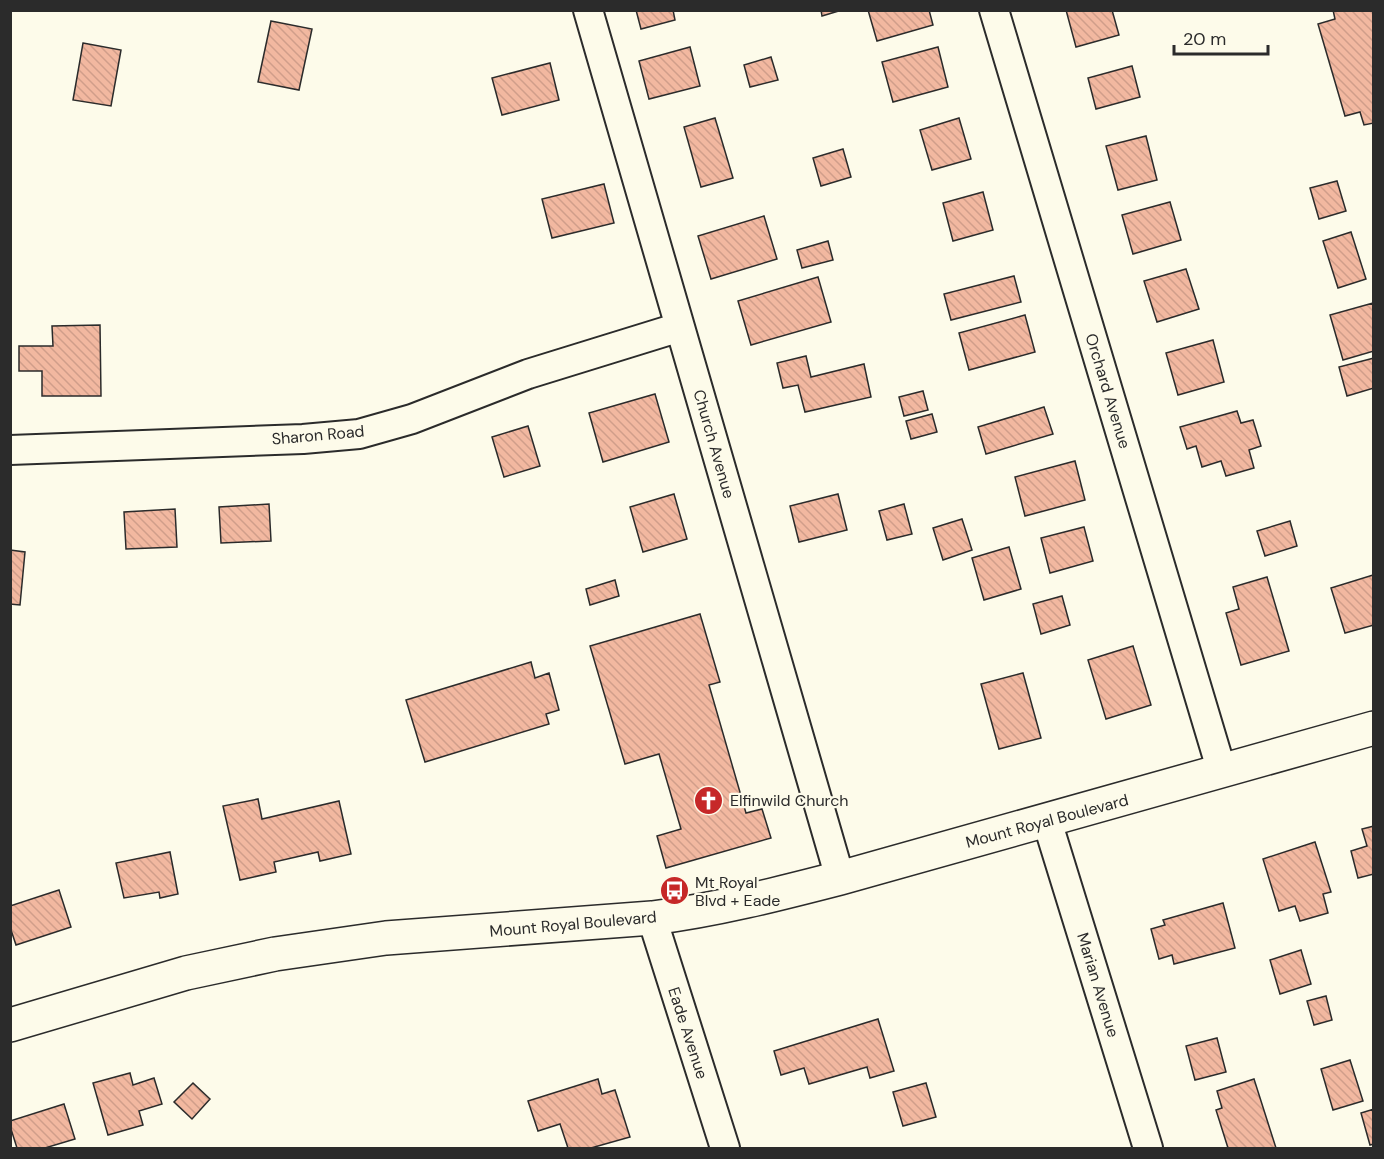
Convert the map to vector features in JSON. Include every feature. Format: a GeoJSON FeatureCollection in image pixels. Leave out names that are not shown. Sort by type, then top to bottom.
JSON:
{"type":"FeatureCollection","features":[{"type":"Feature","properties":{"kind":"main road","name":"Mount Royal Boulevard"},"geometry":{"type":"LineString","coordinates":[[10,1025],[186,973],[275,954],[386,938],[651,918],[695,912],[783,893],[1374,728]]}},
{"type":"Feature","properties":{"kind":"street","name":"Church Avenue"},"geometry":{"type":"LineString","coordinates":[[588,10],[840,878]]}},
{"type":"Feature","properties":{"kind":"street","name":"Orchard Avenue"},"geometry":{"type":"LineString","coordinates":[[994,10],[1222,772]]}},
{"type":"Feature","properties":{"kind":"street","name":"Sharon Road"},"geometry":{"type":"LineString","coordinates":[[10,450],[303,439],[359,434],[412,419],[528,374],[680,327]]}},
{"type":"Feature","properties":{"kind":"street","name":"Marian Avenue"},"geometry":{"type":"LineString","coordinates":[[1047,821],[1148,1149]]}},
{"type":"Feature","properties":{"kind":"street","name":"Eade Avenue"},"geometry":{"type":"LineString","coordinates":[[651,918],[724,1149]]}},
{"type":"Feature","properties":{"kind":"building"},"geometry":{"type":"Polygon","coordinates":[[[636,10],[673,10],[675,20],[641,29],[636,10]]]}},
{"type":"Feature","properties":{"kind":"building"},"geometry":{"type":"Polygon","coordinates":[[[821,10],[842,10],[822,16],[821,10]]]}},
{"type":"Feature","properties":{"kind":"building"},"geometry":{"type":"Polygon","coordinates":[[[868,10],[929,10],[933,25],[877,41],[868,10]]]}},
{"type":"Feature","properties":{"kind":"building"},"geometry":{"type":"Polygon","coordinates":[[[1066,10],[1112,10],[1119,35],[1076,47],[1066,10]]]}},
{"type":"Feature","properties":{"kind":"building"},"geometry":{"type":"Polygon","coordinates":[[[1333,10],[1374,10],[1374,123],[1364,125],[1360,112],[1345,116],[1318,24],[1335,19],[1333,10]]]}},
{"type":"Feature","properties":{"kind":"building"},"geometry":{"type":"Polygon","coordinates":[[[271,21],[312,29],[299,90],[258,82],[271,21]]]}},
{"type":"Feature","properties":{"kind":"building"},"geometry":{"type":"Polygon","coordinates":[[[83,43],[121,50],[111,106],[73,100],[83,43]]]}},
{"type":"Feature","properties":{"kind":"building"},"geometry":{"type":"Polygon","coordinates":[[[690,47],[700,86],[649,99],[639,61],[690,47]]]}},
{"type":"Feature","properties":{"kind":"building"},"geometry":{"type":"Polygon","coordinates":[[[938,47],[948,87],[893,102],[882,62],[938,47]]]}},
{"type":"Feature","properties":{"kind":"building"},"geometry":{"type":"Polygon","coordinates":[[[771,57],[778,80],[750,87],[744,65],[771,57]]]}},
{"type":"Feature","properties":{"kind":"building"},"geometry":{"type":"Polygon","coordinates":[[[550,63],[559,100],[502,115],[492,78],[550,63]]]}},
{"type":"Feature","properties":{"kind":"building"},"geometry":{"type":"Polygon","coordinates":[[[1132,66],[1140,97],[1096,109],[1088,78],[1132,66]]]}},
{"type":"Feature","properties":{"kind":"building"},"geometry":{"type":"Polygon","coordinates":[[[715,118],[733,178],[701,187],[684,127],[715,118]]]}},
{"type":"Feature","properties":{"kind":"building"},"geometry":{"type":"Polygon","coordinates":[[[959,118],[971,159],[932,170],[920,130],[959,118]]]}},
{"type":"Feature","properties":{"kind":"building"},"geometry":{"type":"Polygon","coordinates":[[[1146,136],[1157,180],[1118,190],[1106,146],[1146,136]]]}},
{"type":"Feature","properties":{"kind":"building"},"geometry":{"type":"Polygon","coordinates":[[[843,149],[851,177],[821,186],[813,158],[843,149]]]}},
{"type":"Feature","properties":{"kind":"building"},"geometry":{"type":"Polygon","coordinates":[[[1337,181],[1346,211],[1319,219],[1310,188],[1337,181]]]}},
{"type":"Feature","properties":{"kind":"building"},"geometry":{"type":"Polygon","coordinates":[[[604,184],[614,223],[552,238],[542,199],[604,184]]]}},
{"type":"Feature","properties":{"kind":"building"},"geometry":{"type":"Polygon","coordinates":[[[983,192],[993,230],[953,241],[943,203],[983,192]]]}},
{"type":"Feature","properties":{"kind":"building"},"geometry":{"type":"Polygon","coordinates":[[[1170,202],[1181,240],[1133,254],[1122,215],[1170,202]]]}},
{"type":"Feature","properties":{"kind":"building"},"geometry":{"type":"Polygon","coordinates":[[[764,216],[777,259],[711,279],[698,236],[764,216]]]}},
{"type":"Feature","properties":{"kind":"building"},"geometry":{"type":"Polygon","coordinates":[[[1351,232],[1366,279],[1338,288],[1323,241],[1351,232]]]}},
{"type":"Feature","properties":{"kind":"building"},"geometry":{"type":"Polygon","coordinates":[[[828,241],[833,260],[802,268],[797,250],[828,241]]]}},
{"type":"Feature","properties":{"kind":"building"},"geometry":{"type":"Polygon","coordinates":[[[1186,269],[1199,309],[1157,322],[1144,281],[1186,269]]]}},
{"type":"Feature","properties":{"kind":"building"},"geometry":{"type":"Polygon","coordinates":[[[1014,276],[1021,302],[951,320],[944,294],[1014,276]]]}},
{"type":"Feature","properties":{"kind":"building"},"geometry":{"type":"Polygon","coordinates":[[[818,277],[831,322],[751,345],[738,301],[818,277]]]}},
{"type":"Feature","properties":{"kind":"building"},"geometry":{"type":"Polygon","coordinates":[[[1373,303],[1374,351],[1343,360],[1330,315],[1373,303]]]}},
{"type":"Feature","properties":{"kind":"building"},"geometry":{"type":"Polygon","coordinates":[[[1025,315],[1035,352],[969,370],[959,333],[1025,315]]]}},
{"type":"Feature","properties":{"kind":"building"},"geometry":{"type":"Polygon","coordinates":[[[100,325],[101,396],[42,396],[42,371],[19,371],[19,346],[53,346],[52,326],[100,325]]]}},
{"type":"Feature","properties":{"kind":"building"},"geometry":{"type":"Polygon","coordinates":[[[1213,340],[1224,382],[1178,395],[1166,353],[1213,340]]]}},
{"type":"Feature","properties":{"kind":"building"},"geometry":{"type":"Polygon","coordinates":[[[806,356],[811,377],[864,364],[871,397],[805,412],[798,385],[783,388],[777,363],[806,356]]]}},
{"type":"Feature","properties":{"kind":"building"},"geometry":{"type":"Polygon","coordinates":[[[1374,358],[1374,388],[1347,396],[1339,367],[1374,358]]]}},
{"type":"Feature","properties":{"kind":"building"},"geometry":{"type":"Polygon","coordinates":[[[923,391],[928,410],[904,416],[899,397],[923,391]]]}},
{"type":"Feature","properties":{"kind":"building"},"geometry":{"type":"Polygon","coordinates":[[[655,394],[669,442],[603,462],[589,413],[655,394]]]}},
{"type":"Feature","properties":{"kind":"building"},"geometry":{"type":"Polygon","coordinates":[[[1044,407],[1053,434],[986,454],[978,427],[1044,407]]]}},
{"type":"Feature","properties":{"kind":"building"},"geometry":{"type":"Polygon","coordinates":[[[1237,411],[1241,423],[1253,420],[1261,446],[1249,450],[1254,468],[1226,476],[1221,461],[1202,467],[1196,446],[1187,449],[1180,427],[1237,411]]]}},
{"type":"Feature","properties":{"kind":"building"},"geometry":{"type":"Polygon","coordinates":[[[932,414],[937,432],[911,439],[906,421],[932,414]]]}},
{"type":"Feature","properties":{"kind":"building"},"geometry":{"type":"Polygon","coordinates":[[[528,426],[540,466],[504,477],[492,437],[528,426]]]}},
{"type":"Feature","properties":{"kind":"building"},"geometry":{"type":"Polygon","coordinates":[[[1075,461],[1085,500],[1025,516],[1015,477],[1075,461]]]}},
{"type":"Feature","properties":{"kind":"building"},"geometry":{"type":"Polygon","coordinates":[[[674,494],[687,539],[643,552],[630,507],[674,494]]]}},
{"type":"Feature","properties":{"kind":"building"},"geometry":{"type":"Polygon","coordinates":[[[838,494],[847,530],[799,542],[790,506],[838,494]]]}},
{"type":"Feature","properties":{"kind":"building"},"geometry":{"type":"Polygon","coordinates":[[[269,504],[271,541],[221,543],[219,507],[269,504]]]}},
{"type":"Feature","properties":{"kind":"building"},"geometry":{"type":"Polygon","coordinates":[[[904,504],[912,534],[887,540],[879,511],[904,504]]]}},
{"type":"Feature","properties":{"kind":"building"},"geometry":{"type":"Polygon","coordinates":[[[175,509],[177,547],[126,549],[124,512],[175,509]]]}},
{"type":"Feature","properties":{"kind":"building"},"geometry":{"type":"Polygon","coordinates":[[[962,519],[972,550],[943,560],[933,528],[962,519]]]}},
{"type":"Feature","properties":{"kind":"building"},"geometry":{"type":"Polygon","coordinates":[[[1290,521],[1297,546],[1265,556],[1257,531],[1290,521]]]}},
{"type":"Feature","properties":{"kind":"building"},"geometry":{"type":"Polygon","coordinates":[[[1084,527],[1093,561],[1050,573],[1041,538],[1084,527]]]}},
{"type":"Feature","properties":{"kind":"building"},"geometry":{"type":"Polygon","coordinates":[[[1009,547],[1021,589],[984,600],[972,558],[1009,547]]]}},
{"type":"Feature","properties":{"kind":"building"},"geometry":{"type":"Polygon","coordinates":[[[10,550],[25,552],[20,605],[10,604],[10,550]]]}},
{"type":"Feature","properties":{"kind":"building"},"geometry":{"type":"Polygon","coordinates":[[[1373,575],[1374,625],[1345,633],[1331,588],[1373,575]]]}},
{"type":"Feature","properties":{"kind":"building"},"geometry":{"type":"Polygon","coordinates":[[[1267,577],[1289,651],[1241,665],[1226,613],[1239,609],[1233,587],[1267,577]]]}},
{"type":"Feature","properties":{"kind":"building"},"geometry":{"type":"Polygon","coordinates":[[[615,580],[619,596],[590,605],[586,589],[615,580]]]}},
{"type":"Feature","properties":{"kind":"building"},"geometry":{"type":"Polygon","coordinates":[[[1062,596],[1070,625],[1041,634],[1033,604],[1062,596]]]}},
{"type":"Feature","properties":{"kind":"building"},"geometry":{"type":"Polygon","coordinates":[[[700,614],[720,682],[709,685],[746,813],[762,809],[771,838],[666,868],[657,836],[681,829],[659,754],[625,764],[590,646],[700,614]]]}},
{"type":"Feature","properties":{"kind":"building"},"geometry":{"type":"Polygon","coordinates":[[[1133,646],[1151,705],[1106,719],[1088,660],[1133,646]]]}},
{"type":"Feature","properties":{"kind":"building"},"geometry":{"type":"Polygon","coordinates":[[[531,662],[535,678],[549,673],[559,710],[546,714],[549,724],[425,762],[406,700],[531,662]]]}},
{"type":"Feature","properties":{"kind":"building"},"geometry":{"type":"Polygon","coordinates":[[[1023,673],[1041,738],[999,749],[981,684],[1023,673]]]}},
{"type":"Feature","properties":{"kind":"building"},"geometry":{"type":"Polygon","coordinates":[[[258,799],[262,819],[339,801],[351,854],[320,861],[318,852],[274,862],[276,872],[240,880],[223,806],[258,799]]]}},
{"type":"Feature","properties":{"kind":"building"},"geometry":{"type":"Polygon","coordinates":[[[1374,826],[1374,874],[1358,878],[1351,851],[1367,846],[1362,829],[1374,826]]]}},
{"type":"Feature","properties":{"kind":"building"},"geometry":{"type":"Polygon","coordinates":[[[1315,842],[1331,892],[1323,894],[1328,913],[1300,921],[1295,906],[1279,911],[1263,859],[1315,842]]]}},
{"type":"Feature","properties":{"kind":"building"},"geometry":{"type":"Polygon","coordinates":[[[170,852],[178,894],[160,898],[159,892],[124,898],[116,863],[170,852]]]}},
{"type":"Feature","properties":{"kind":"building"},"geometry":{"type":"Polygon","coordinates":[[[59,890],[71,927],[16,945],[10,927],[10,906],[59,890]]]}},
{"type":"Feature","properties":{"kind":"building"},"geometry":{"type":"Polygon","coordinates":[[[1223,903],[1235,948],[1174,964],[1172,955],[1159,959],[1151,929],[1165,925],[1163,920],[1223,903]]]}},
{"type":"Feature","properties":{"kind":"building"},"geometry":{"type":"Polygon","coordinates":[[[1301,950],[1311,984],[1280,994],[1270,960],[1301,950]]]}},
{"type":"Feature","properties":{"kind":"building"},"geometry":{"type":"Polygon","coordinates":[[[1326,996],[1332,1020],[1314,1025],[1307,1001],[1326,996]]]}},
{"type":"Feature","properties":{"kind":"building"},"geometry":{"type":"Polygon","coordinates":[[[878,1019],[894,1071],[870,1078],[867,1067],[809,1084],[804,1068],[781,1075],[774,1051],[878,1019]]]}},
{"type":"Feature","properties":{"kind":"building"},"geometry":{"type":"Polygon","coordinates":[[[1217,1038],[1226,1072],[1195,1080],[1186,1046],[1217,1038]]]}},
{"type":"Feature","properties":{"kind":"building"},"geometry":{"type":"Polygon","coordinates":[[[1350,1060],[1363,1101],[1333,1110],[1321,1069],[1350,1060]]]}},
{"type":"Feature","properties":{"kind":"building"},"geometry":{"type":"Polygon","coordinates":[[[130,1073],[133,1085],[154,1078],[162,1104],[139,1111],[143,1125],[108,1135],[93,1083],[130,1073]]]}},
{"type":"Feature","properties":{"kind":"building"},"geometry":{"type":"Polygon","coordinates":[[[598,1079],[602,1094],[615,1090],[630,1137],[591,1148],[568,1148],[560,1124],[538,1131],[528,1101],[598,1079]]]}},
{"type":"Feature","properties":{"kind":"building"},"geometry":{"type":"Polygon","coordinates":[[[1254,1079],[1276,1148],[1228,1148],[1216,1110],[1222,1108],[1217,1091],[1254,1079]]]}},
{"type":"Feature","properties":{"kind":"building"},"geometry":{"type":"Polygon","coordinates":[[[193,1083],[210,1099],[192,1119],[174,1102],[193,1083]]]}},
{"type":"Feature","properties":{"kind":"building"},"geometry":{"type":"Polygon","coordinates":[[[926,1083],[936,1117],[903,1126],[893,1092],[926,1083]]]}},
{"type":"Feature","properties":{"kind":"building"},"geometry":{"type":"Polygon","coordinates":[[[64,1104],[75,1139],[45,1148],[17,1148],[10,1121],[64,1104]]]}},
{"type":"Feature","properties":{"kind":"building"},"geometry":{"type":"Polygon","coordinates":[[[1374,1109],[1374,1144],[1370,1145],[1361,1113],[1374,1109]]]}},
{"type":"Feature","properties":{"kind":"place","name":"Elfinwild Church"},"geometry":{"type":"Point","coordinates":[709,800]}},
{"type":"Feature","properties":{"kind":"place","name":"Mt Royal Blvd + Eade"},"geometry":{"type":"Point","coordinates":[674,891]}}]}
